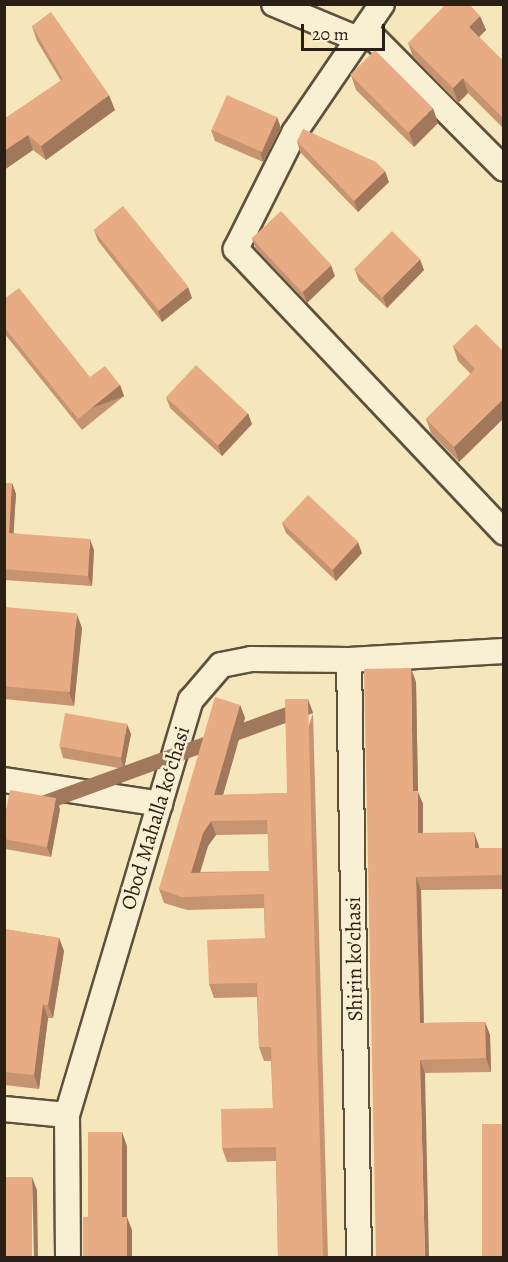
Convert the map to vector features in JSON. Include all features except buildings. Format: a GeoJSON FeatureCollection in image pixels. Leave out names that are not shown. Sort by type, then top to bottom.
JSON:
{"type":"FeatureCollection","features":[{"type":"Feature","properties":{"kind":"street"},"geometry":{"type":"LineString","coordinates":[[274,4],[364,36],[504,169]]}},
{"type":"Feature","properties":{"kind":"street"},"geometry":{"type":"LineString","coordinates":[[382,4],[364,36],[294,133],[236,249],[504,532]]}},
{"type":"Feature","properties":{"kind":"street","name":"Obod Mahalla ko‘chasi"},"geometry":{"type":"LineString","coordinates":[[68,1257],[66,1114],[191,699],[221,665],[250,659],[349,660],[504,651]]}},
{"type":"Feature","properties":{"kind":"street","name":"Shirin ko'chasi"},"geometry":{"type":"LineString","coordinates":[[349,660],[359,1257]]}},
{"type":"Feature","properties":{"kind":"street"},"geometry":{"type":"LineString","coordinates":[[4,780],[160,804]]}},
{"type":"Feature","properties":{"kind":"street"},"geometry":{"type":"LineString","coordinates":[[4,1109],[66,1114]]}}]}
